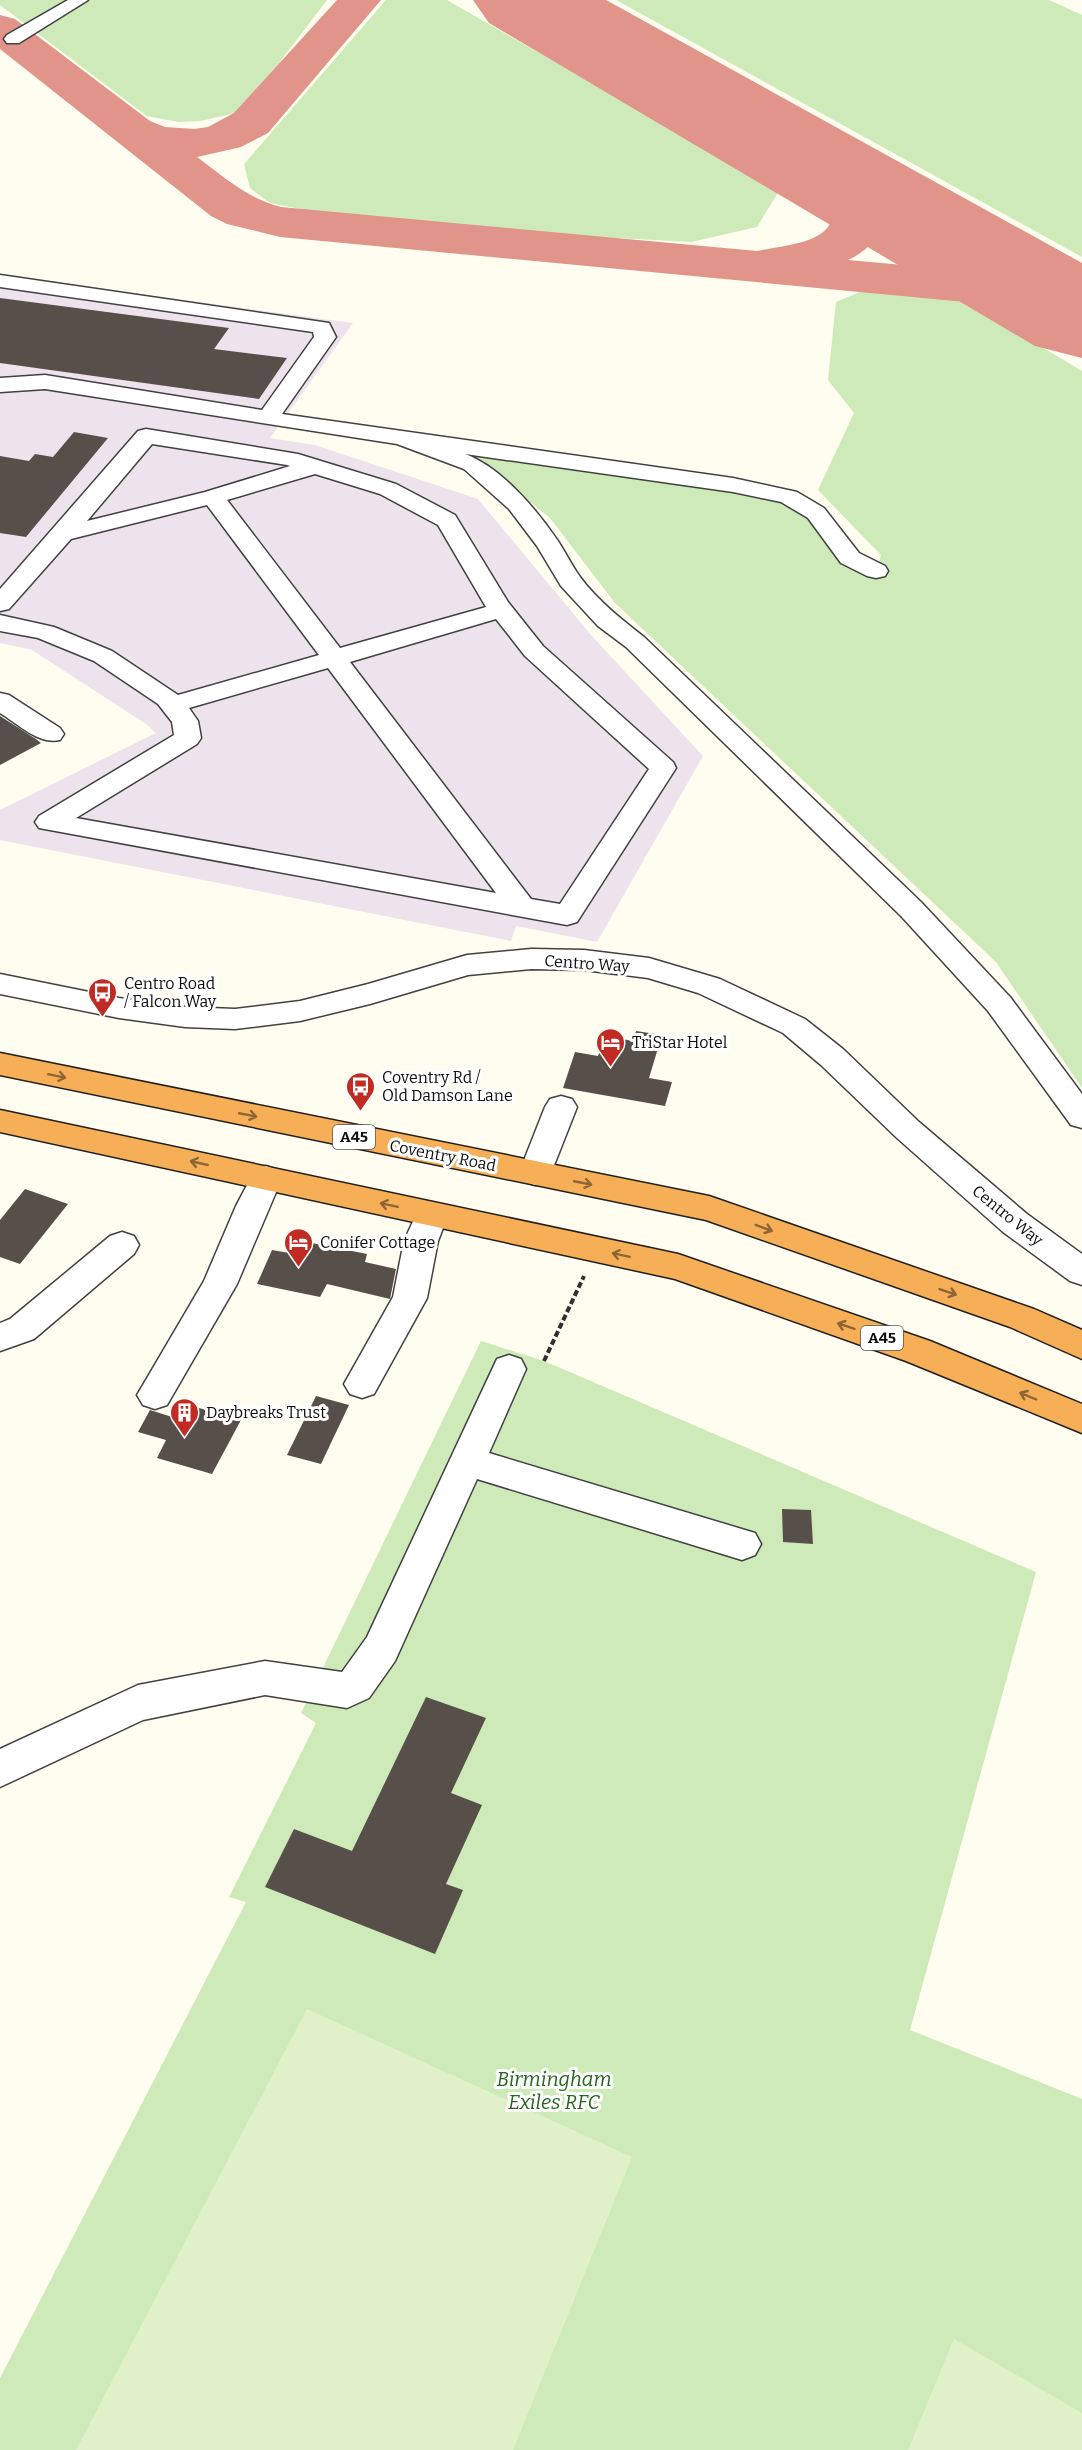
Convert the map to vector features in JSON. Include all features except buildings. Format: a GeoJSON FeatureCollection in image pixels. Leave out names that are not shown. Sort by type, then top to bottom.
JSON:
{"type":"FeatureCollection","features":[{"type":"Feature","properties":{"kind":"highway","name":"Coventry Road"},"geometry":{"type":"LineString","coordinates":[[0,1064],[709,1208],[1022,1318],[1082,1345]]}},
{"type":"Feature","properties":{"kind":"highway","name":"A45"},"geometry":{"type":"LineString","coordinates":[[0,1121],[678,1267],[918,1351],[1082,1419]]}},
{"type":"Feature","properties":{"kind":"lane"},"geometry":{"type":"LineString","coordinates":[[13,39],[80,0]]}},
{"type":"Feature","properties":{"kind":"lane"},"geometry":{"type":"LineString","coordinates":[[0,281],[322,327],[325,337],[268,418]]}},
{"type":"Feature","properties":{"kind":"lane"},"geometry":{"type":"LineString","coordinates":[[0,385],[45,382],[268,418],[733,485],[789,497],[816,513],[850,558],[876,571]]}},
{"type":"Feature","properties":{"kind":"lane"},"geometry":{"type":"LineString","coordinates":[[0,604],[63,534],[146,435],[290,459],[388,489],[447,520],[501,610],[534,651],[663,768],[567,915],[49,822],[188,738],[185,721],[167,698],[103,656],[45,632],[0,623]]}},
{"type":"Feature","properties":{"kind":"lane"},"geometry":{"type":"LineString","coordinates":[[402,438],[471,464],[517,504],[548,544],[570,581],[607,621],[635,642],[911,909],[992,995],[1082,1117]]}},
{"type":"Feature","properties":{"kind":"lane"},"geometry":{"type":"LineString","coordinates":[[63,534],[213,497],[315,467]]}},
{"type":"Feature","properties":{"kind":"lane"},"geometry":{"type":"LineString","coordinates":[[213,497],[522,907]]}},
{"type":"Feature","properties":{"kind":"lane"},"geometry":{"type":"LineString","coordinates":[[172,705],[501,610]]}},
{"type":"Feature","properties":{"kind":"lane"},"geometry":{"type":"LineString","coordinates":[[0,700],[51,734]]}},
{"type":"Feature","properties":{"kind":"lane","name":"Centro Way"},"geometry":{"type":"LineString","coordinates":[[0,984],[119,1008],[184,1017],[235,1019],[310,1008],[370,994],[467,965],[531,959],[584,960],[649,968],[709,986],[794,1026],[832,1057],[908,1130],[1015,1223],[1082,1272]]}},
{"type":"Feature","properties":{"kind":"lane"},"geometry":{"type":"LineString","coordinates":[[535,1173],[561,1107]]}},
{"type":"Feature","properties":{"kind":"lane"},"geometry":{"type":"LineString","coordinates":[[155,1395],[220,1284],[266,1178]]}},
{"type":"Feature","properties":{"kind":"lane"},"geometry":{"type":"LineString","coordinates":[[362,1384],[410,1298],[421,1241],[432,1215]]}},
{"type":"Feature","properties":{"kind":"lane"},"geometry":{"type":"LineString","coordinates":[[0,1337],[22,1329],[122,1245]]}},
{"type":"Feature","properties":{"kind":"lane"},"geometry":{"type":"LineString","coordinates":[[0,1769],[138,1703],[265,1678],[347,1690],[355,1686],[381,1649],[509,1369]]}},
{"type":"Feature","properties":{"kind":"lane"},"geometry":{"type":"LineString","coordinates":[[466,1461],[742,1544]]}},
{"type":"Feature","properties":{"kind":"path"},"geometry":{"type":"LineString","coordinates":[[573,1273],[596,1278]]}},
{"type":"Feature","properties":{"kind":"path"},"geometry":{"type":"LineString","coordinates":[[544,1361],[585,1275]]}},
{"type":"Feature","properties":{"kind":"shaded area"},"geometry":{"type":"Polygon","coordinates":[[[0,275],[353,323],[270,438],[315,445],[478,499],[591,635],[703,756],[597,942],[516,926],[511,941],[0,840],[0,810],[156,733],[146,724],[32,650],[0,643],[0,275]]]}},
{"type":"Feature","properties":{"kind":"green space"},"geometry":{"type":"Polygon","coordinates":[[[0,0],[327,0],[279,63],[235,113],[201,121],[178,122],[147,116],[0,5],[0,0]]]}},
{"type":"Feature","properties":{"kind":"green space"},"geometry":{"type":"Polygon","coordinates":[[[386,0],[447,0],[779,191],[757,227],[691,242],[507,232],[334,216],[270,203],[250,188],[244,164],[386,0]]]}},
{"type":"Feature","properties":{"kind":"green space"},"geometry":{"type":"Polygon","coordinates":[[[616,0],[1049,0],[1082,15],[1082,257],[616,0]]]}},
{"type":"Feature","properties":{"kind":"green space"},"geometry":{"type":"Polygon","coordinates":[[[923,283],[949,292],[1082,371],[1082,1088],[996,962],[615,603],[550,518],[472,456],[733,485],[816,513],[876,571],[881,555],[818,490],[854,413],[828,380],[836,302],[869,288],[923,283]]]}},
{"type":"Feature","properties":{"kind":"green space","name":"Birmingham Exiles RFC"},"geometry":{"type":"Polygon","coordinates":[[[481,1341],[544,1361],[1036,1572],[910,2030],[1082,2099],[1082,2450],[0,2450],[0,2378],[246,1902],[229,1897],[316,1723],[301,1713],[481,1341]]]}},
{"type":"Feature","properties":{"kind":"green space"},"geometry":{"type":"Polygon","coordinates":[[[307,2009],[632,2157],[513,2450],[76,2450],[307,2009]]]}},
{"type":"Feature","properties":{"kind":"green space"},"geometry":{"type":"Polygon","coordinates":[[[954,2339],[1082,2413],[1082,2450],[908,2450],[954,2339]]]}},
{"type":"Feature","properties":{"kind":"taxiway"},"geometry":{"type":"LineString","coordinates":[[134,131],[148,137],[178,143],[210,141],[239,131],[251,123],[360,0]]}},
{"type":"Feature","properties":{"kind":"taxiway"},"geometry":{"type":"LineString","coordinates":[[0,28],[229,205],[245,213],[280,222],[1082,297]]}},
{"type":"Feature","properties":{"kind":"taxiway"},"geometry":{"type":"LineString","coordinates":[[760,266],[804,258],[834,247],[846,239],[855,229],[860,216],[860,205],[855,188]]}},
{"type":"Feature","properties":{"kind":"runway"},"geometry":{"type":"LineString","coordinates":[[527,0],[1082,318]]}},
{"type":"Feature","properties":{"kind":"place","name":"Centro Road / Falcon Way"},"geometry":{"type":"Point","coordinates":[103,1018]}},
{"type":"Feature","properties":{"kind":"place","name":"TriStar Hotel"},"geometry":{"type":"Point","coordinates":[611,1068]}},
{"type":"Feature","properties":{"kind":"place","name":"Coventry Rd / Old Damson Lane"},"geometry":{"type":"Point","coordinates":[361,1112]}},
{"type":"Feature","properties":{"kind":"place","name":"Conifer Cottage"},"geometry":{"type":"Point","coordinates":[299,1268]}},
{"type":"Feature","properties":{"kind":"place","name":"Daybreaks Trust"},"geometry":{"type":"Point","coordinates":[185,1438]}}]}
